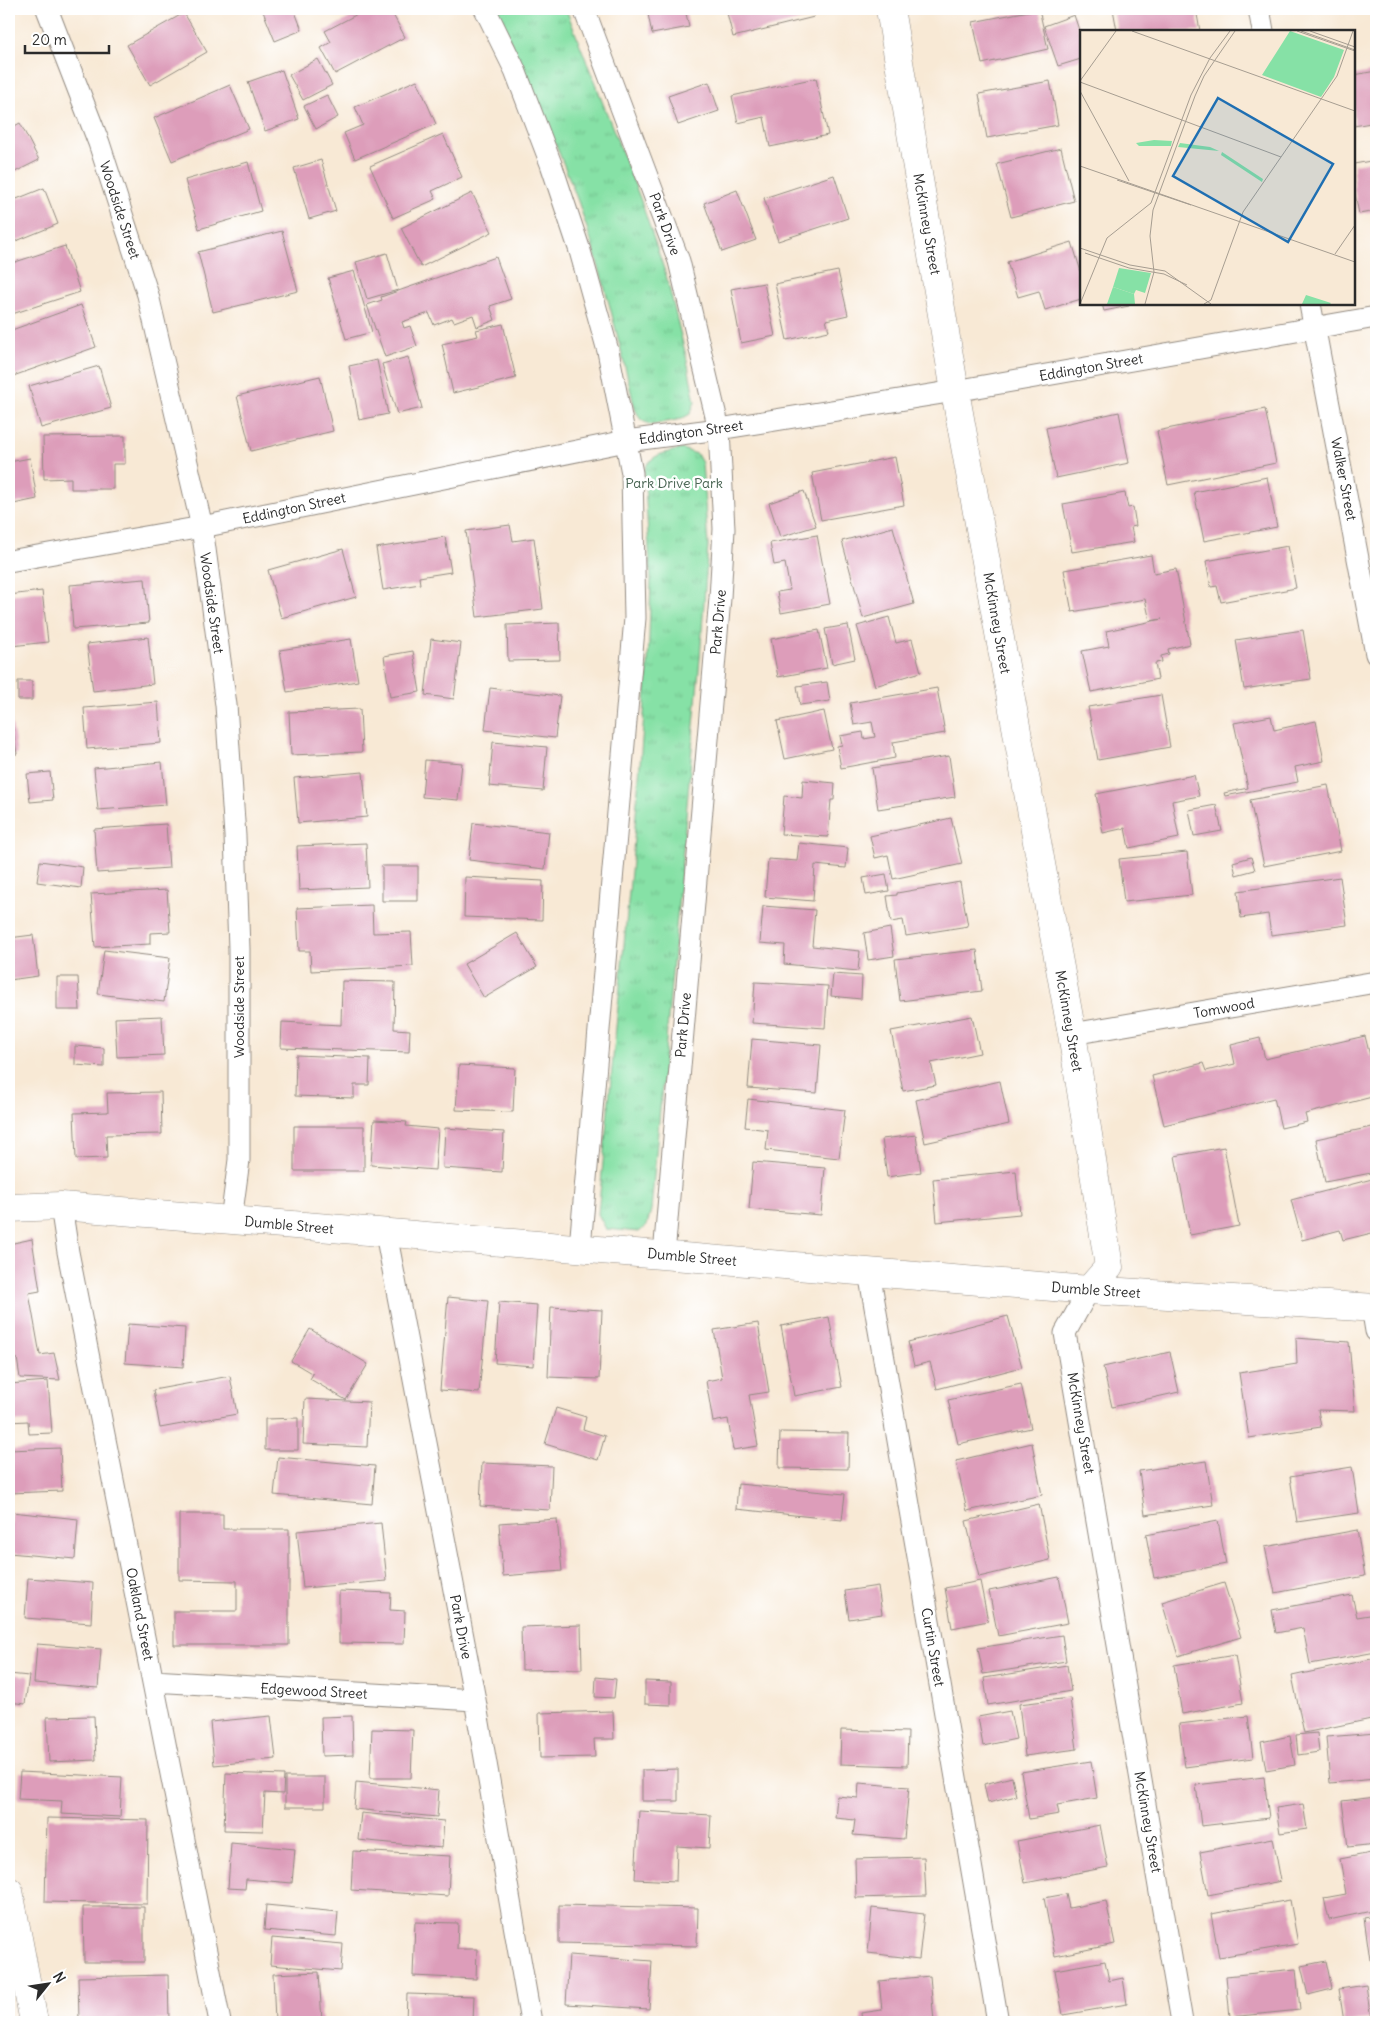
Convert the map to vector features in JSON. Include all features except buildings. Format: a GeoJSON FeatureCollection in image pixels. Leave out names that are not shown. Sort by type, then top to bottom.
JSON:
{"type":"FeatureCollection","features":[{"type":"Feature","properties":{"kind":"street","name":"Woodside Street"},"geometry":{"type":"LineString","coordinates":[[47,9],[99,143],[148,295],[202,527],[226,705],[235,836],[239,950],[239,1151],[231,1220]]}},
{"type":"Feature","properties":{"kind":"street"},"geometry":{"type":"LineString","coordinates":[[485,9],[515,70],[551,164],[580,251],[608,351],[632,473],[635,618],[580,1248]]}},
{"type":"Feature","properties":{"kind":"street","name":"Park Drive"},"geometry":{"type":"LineString","coordinates":[[584,9],[679,261],[719,429],[724,528],[720,598],[664,1255]]}},
{"type":"Feature","properties":{"kind":"street","name":"McKinney Street"},"geometry":{"type":"LineString","coordinates":[[890,9],[955,391],[1072,1034],[1109,1267],[1089,1290],[1066,1333],[1182,2022]]}},
{"type":"Feature","properties":{"kind":"street"},"geometry":{"type":"LineString","coordinates":[[1259,9],[1263,30]]}},
{"type":"Feature","properties":{"kind":"street","name":"Walker Street"},"geometry":{"type":"LineString","coordinates":[[1310,305],[1376,654]]}},
{"type":"Feature","properties":{"kind":"street","name":"Eddington Street"},"geometry":{"type":"LineString","coordinates":[[9,561],[202,527],[626,441],[719,429],[955,391],[1376,317]]}},
{"type":"Feature","properties":{"kind":"street","name":"Tomwood"},"geometry":{"type":"LineString","coordinates":[[1072,1034],[1376,982]]}},
{"type":"Feature","properties":{"kind":"street","name":"Dumble Street"},"geometry":{"type":"LineString","coordinates":[[9,1208],[61,1206],[1375,1315]]}},
{"type":"Feature","properties":{"kind":"street","name":"Oakland Street"},"geometry":{"type":"LineString","coordinates":[[61,1206],[70,1262],[220,2022]]}},
{"type":"Feature","properties":{"kind":"street","name":"Park Drive"},"geometry":{"type":"LineString","coordinates":[[386,1232],[475,1700],[531,2022]]}},
{"type":"Feature","properties":{"kind":"street","name":"Curtin Street"},"geometry":{"type":"LineString","coordinates":[[869,1272],[998,2022]]}},
{"type":"Feature","properties":{"kind":"street","name":"Edgewood Street"},"geometry":{"type":"LineString","coordinates":[[153,1682],[475,1700]]}},
{"type":"Feature","properties":{"kind":"street"},"geometry":{"type":"LineString","coordinates":[[9,1891],[34,2022]]}},
{"type":"Feature","properties":{"kind":"green space"},"geometry":{"type":"Polygon","coordinates":[[[496,9],[566,9],[640,198],[666,275],[687,360],[695,402],[690,414],[681,419],[651,425],[641,420],[635,409],[610,306],[579,204],[550,130],[496,9]]]}},
{"type":"Feature","properties":{"kind":"green space","name":"Park Drive Park"},"geometry":{"type":"Polygon","coordinates":[[[682,449],[697,454],[702,463],[708,545],[700,658],[651,1210],[647,1225],[639,1232],[606,1229],[598,1214],[633,851],[648,665],[651,580],[644,471],[650,461],[659,455],[682,449]]]}}]}
